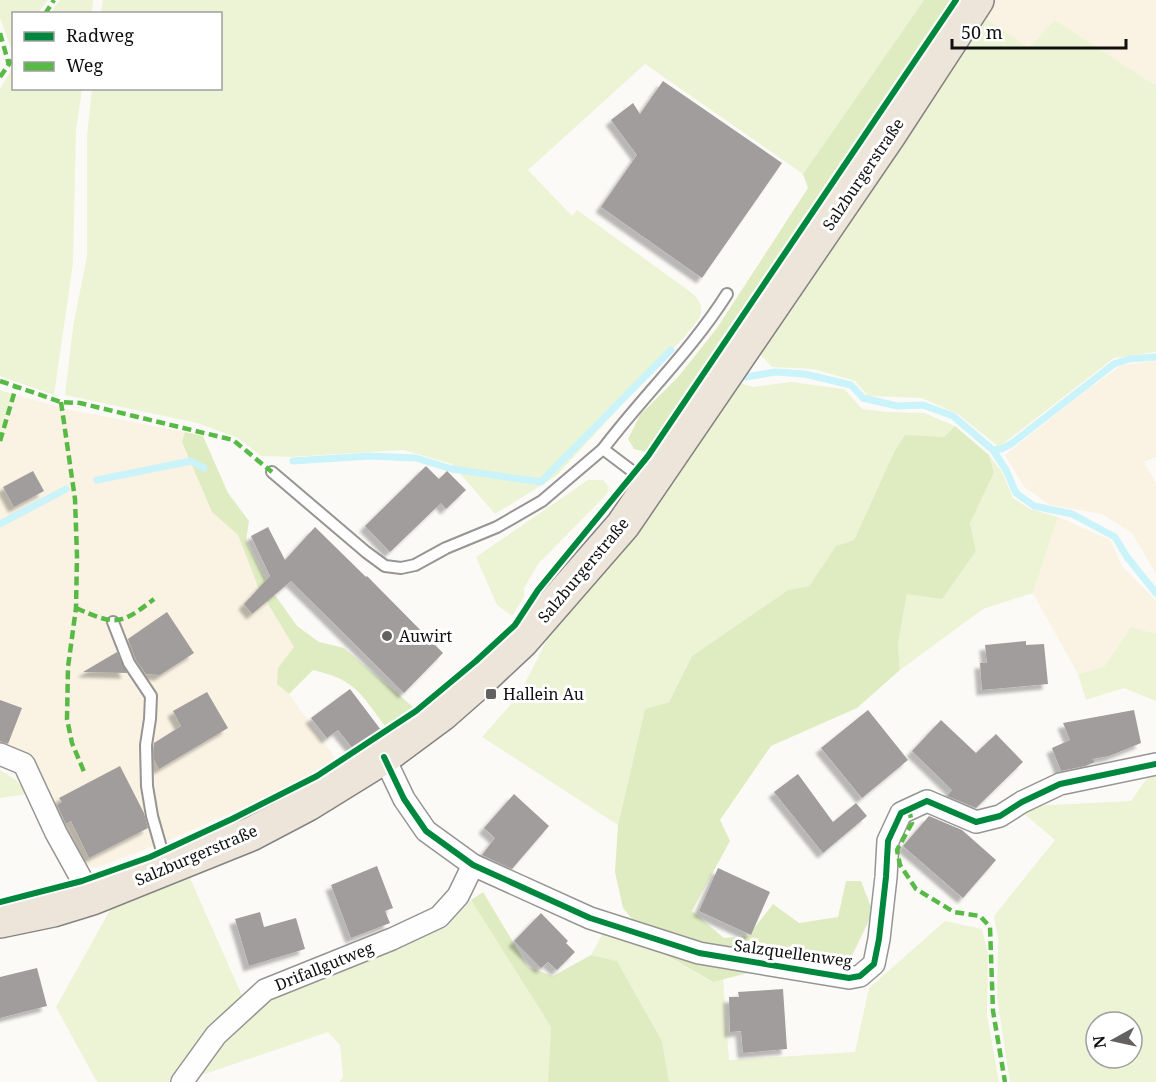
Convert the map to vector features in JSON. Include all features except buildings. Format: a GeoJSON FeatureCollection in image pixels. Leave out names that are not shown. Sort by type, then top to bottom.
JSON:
{"type":"FeatureCollection","features":[{"type":"Feature","properties":{"kind":"main road","name":"Salzburgerstraße"},"geometry":{"type":"LineString","coordinates":[[0,921],[53,910],[92,898],[251,834],[308,804],[384,757],[442,714],[522,641],[623,525],[890,135],[977,0]]}},
{"type":"Feature","properties":{"kind":"street"},"geometry":{"type":"LineString","coordinates":[[0,754],[24,764],[56,833],[92,898]]}},
{"type":"Feature","properties":{"kind":"street","name":"Salzquellenweg"},"geometry":{"type":"LineString","coordinates":[[384,757],[404,799],[426,831],[473,865],[590,918],[699,953],[849,978],[860,976],[874,964],[881,929],[888,841],[901,813],[927,801],[976,822],[1000,816],[1022,802],[1060,784],[1156,764]]}},
{"type":"Feature","properties":{"kind":"street","name":"Drifallgutweg"},"geometry":{"type":"LineString","coordinates":[[182,1082],[216,1035],[265,990],[392,939],[439,917],[458,896],[473,865]]}},
{"type":"Feature","properties":{"kind":"lane"},"geometry":{"type":"LineString","coordinates":[[272,472],[385,566],[401,568],[415,565],[446,548],[497,527],[542,501],[603,449],[703,330],[727,294]]}},
{"type":"Feature","properties":{"kind":"lane"},"geometry":{"type":"LineString","coordinates":[[603,449],[651,484]]}},
{"type":"Feature","properties":{"kind":"lane"},"geometry":{"type":"LineString","coordinates":[[113,621],[129,663],[150,696],[150,719],[146,745],[147,786],[152,816],[168,868]]}},
{"type":"Feature","properties":{"kind":"shaded area"},"geometry":{"type":"Polygon","coordinates":[[[995,0],[1156,0],[1156,86],[1055,20],[1029,49],[985,18],[995,0]]]}},
{"type":"Feature","properties":{"kind":"shaded area"},"geometry":{"type":"Polygon","coordinates":[[[1156,361],[1156,457],[1144,462],[1156,483],[1156,574],[1132,533],[1102,514],[1050,505],[1025,488],[1005,455],[1122,365],[1156,361]]]}},
{"type":"Feature","properties":{"kind":"shaded area"},"geometry":{"type":"Polygon","coordinates":[[[12,394],[71,410],[185,432],[182,442],[212,512],[238,535],[259,589],[294,647],[278,668],[277,684],[289,694],[336,759],[269,796],[167,841],[96,868],[88,866],[0,749],[0,432],[12,394]]]}},
{"type":"Feature","properties":{"kind":"shaded area"},"geometry":{"type":"Polygon","coordinates":[[[1058,517],[1110,540],[1122,566],[1156,601],[1156,634],[1131,627],[1104,667],[1078,674],[1033,593],[1058,517]]]}},
{"type":"Feature","properties":{"kind":"green space"},"geometry":{"type":"Polygon","coordinates":[[[0,0],[48,0],[39,12],[12,12],[12,51],[0,18],[0,0]]]}},
{"type":"Feature","properties":{"kind":"green space"},"geometry":{"type":"Polygon","coordinates":[[[60,0],[93,0],[92,12],[51,12],[60,0]]]}},
{"type":"Feature","properties":{"kind":"green space"},"geometry":{"type":"Polygon","coordinates":[[[103,0],[924,0],[803,174],[645,64],[528,170],[572,216],[577,210],[692,293],[700,304],[701,314],[686,335],[556,476],[495,514],[452,464],[403,450],[290,457],[261,456],[238,438],[197,423],[65,395],[73,327],[87,256],[87,136],[92,90],[222,90],[222,12],[101,12],[103,0]]]}},
{"type":"Feature","properties":{"kind":"green space"},"geometry":{"type":"Polygon","coordinates":[[[924,0],[950,0],[645,452],[634,449],[628,439],[640,415],[678,377],[717,328],[808,188],[803,174],[924,0]]]}},
{"type":"Feature","properties":{"kind":"green space"},"geometry":{"type":"Polygon","coordinates":[[[985,18],[1029,48],[1055,20],[1156,86],[1156,352],[1114,358],[999,447],[958,414],[922,398],[868,396],[855,381],[813,369],[772,367],[758,352],[985,18]]]}},
{"type":"Feature","properties":{"kind":"green space"},"geometry":{"type":"Polygon","coordinates":[[[12,69],[12,90],[82,90],[76,130],[73,263],[54,395],[0,376],[0,89],[12,69]]]}},
{"type":"Feature","properties":{"kind":"green space"},"geometry":{"type":"Polygon","coordinates":[[[737,382],[753,387],[791,382],[844,389],[862,409],[924,413],[955,426],[944,437],[894,452],[854,540],[836,546],[809,586],[788,590],[692,656],[669,702],[645,709],[618,825],[482,737],[519,695],[554,626],[737,382]]]}},
{"type":"Feature","properties":{"kind":"green space"},"geometry":{"type":"Polygon","coordinates":[[[0,390],[12,394],[0,432],[0,390]]]}},
{"type":"Feature","properties":{"kind":"green space"},"geometry":{"type":"Polygon","coordinates":[[[955,426],[989,455],[994,473],[970,523],[976,551],[942,599],[907,594],[898,644],[900,670],[857,708],[771,746],[720,820],[730,841],[692,911],[724,938],[748,936],[773,904],[799,923],[838,917],[846,881],[861,881],[873,912],[848,964],[787,953],[748,973],[713,982],[659,951],[623,908],[615,872],[618,825],[645,709],[669,702],[692,656],[788,590],[809,586],[836,546],[854,540],[894,452],[905,435],[944,437],[955,426]]]}},
{"type":"Feature","properties":{"kind":"green space"},"geometry":{"type":"Polygon","coordinates":[[[185,432],[203,436],[228,493],[249,521],[246,541],[270,588],[297,626],[319,642],[344,648],[413,707],[385,726],[363,696],[339,678],[313,670],[289,694],[277,684],[278,668],[294,647],[259,589],[238,535],[212,512],[182,442],[185,432]]]}},
{"type":"Feature","properties":{"kind":"green space"},"geometry":{"type":"Polygon","coordinates":[[[989,455],[1002,472],[1013,498],[1030,509],[1058,517],[1033,593],[983,609],[900,670],[898,644],[907,594],[976,551],[970,523],[994,473],[989,455]]]}},
{"type":"Feature","properties":{"kind":"green space"},"geometry":{"type":"Polygon","coordinates":[[[588,480],[603,480],[609,487],[607,494],[538,564],[524,588],[524,597],[512,616],[497,605],[476,557],[588,480]]]}},
{"type":"Feature","properties":{"kind":"green space"},"geometry":{"type":"Polygon","coordinates":[[[1131,627],[1156,634],[1156,701],[1124,688],[1086,700],[1078,674],[1104,667],[1131,627]]]}},
{"type":"Feature","properties":{"kind":"green space"},"geometry":{"type":"Polygon","coordinates":[[[0,770],[16,780],[27,794],[0,798],[0,770]]]}},
{"type":"Feature","properties":{"kind":"green space"},"geometry":{"type":"Polygon","coordinates":[[[1156,773],[1156,1082],[1010,1082],[997,998],[998,938],[994,916],[1055,840],[1021,811],[1031,806],[1131,801],[1150,774],[1156,773]]]}},
{"type":"Feature","properties":{"kind":"green space"},"geometry":{"type":"Polygon","coordinates":[[[190,878],[244,1000],[193,1053],[169,1082],[97,1082],[56,1007],[110,910],[190,878]]]}},
{"type":"Feature","properties":{"kind":"green space"},"geometry":{"type":"Polygon","coordinates":[[[483,892],[528,967],[553,976],[591,955],[617,961],[662,1041],[669,1082],[548,1082],[551,1027],[471,900],[483,892]]]}},
{"type":"Feature","properties":{"kind":"green space"},"geometry":{"type":"Polygon","coordinates":[[[471,900],[551,1027],[548,1082],[340,1082],[343,1076],[340,1045],[328,1032],[193,1078],[206,1056],[267,998],[292,984],[447,927],[471,900]]]}},
{"type":"Feature","properties":{"kind":"green space"},"geometry":{"type":"Polygon","coordinates":[[[945,921],[982,929],[988,954],[987,1015],[999,1082],[669,1082],[662,1041],[617,961],[591,955],[603,933],[659,951],[712,982],[723,979],[729,1060],[855,1052],[869,988],[945,921]]]}},
{"type":"Feature","properties":{"kind":"waterway"},"geometry":{"type":"LineString","coordinates":[[293,461],[370,456],[416,458],[452,469],[541,482],[671,350]]}},
{"type":"Feature","properties":{"kind":"waterway"},"geometry":{"type":"LineString","coordinates":[[993,450],[1011,444],[1114,364],[1129,359],[1156,357]]}},
{"type":"Feature","properties":{"kind":"waterway"},"geometry":{"type":"LineString","coordinates":[[746,377],[775,372],[805,374],[851,385],[863,398],[897,406],[923,405],[953,416],[993,450],[1006,470],[1016,493],[1034,506],[1072,514],[1115,537],[1127,557],[1156,593]]}},
{"type":"Feature","properties":{"kind":"waterway"},"geometry":{"type":"LineString","coordinates":[[97,480],[191,461],[204,468]]}},
{"type":"Feature","properties":{"kind":"waterway"},"geometry":{"type":"LineString","coordinates":[[0,524],[66,489]]}},
{"type":"Feature","properties":{"kind":"marked path"},"geometry":{"type":"LineString","coordinates":[[46,12],[54,0]]}},
{"type":"Feature","properties":{"kind":"marked path"},"geometry":{"type":"LineString","coordinates":[[0,33],[9,65]]}},
{"type":"Feature","properties":{"kind":"marked path"},"geometry":{"type":"LineString","coordinates":[[0,77],[12,60]]}},
{"type":"Feature","properties":{"kind":"marked path"},"geometry":{"type":"LineString","coordinates":[[0,381],[61,402],[80,403],[233,440],[272,472]]}},
{"type":"Feature","properties":{"kind":"marked path"},"geometry":{"type":"LineString","coordinates":[[0,441],[16,387]]}},
{"type":"Feature","properties":{"kind":"marked path"},"geometry":{"type":"LineString","coordinates":[[61,402],[75,499],[77,556],[76,608],[68,667],[67,719],[72,743],[85,774]]}},
{"type":"Feature","properties":{"kind":"marked path"},"geometry":{"type":"LineString","coordinates":[[76,608],[100,618],[117,620],[133,614],[154,599]]}},
{"type":"Feature","properties":{"kind":"marked path"},"geometry":{"type":"LineString","coordinates":[[909,809],[912,823],[897,850],[900,865],[916,889],[954,912],[980,916],[990,927],[993,1011],[1005,1082]]}},
{"type":"Feature","properties":{"kind":"cycle path"},"geometry":{"type":"LineString","coordinates":[[0,902],[82,881],[150,857],[317,776],[416,711],[515,625],[538,590],[648,456],[956,0]]}},
{"type":"Feature","properties":{"kind":"cycle path"},"geometry":{"type":"LineString","coordinates":[[384,757],[404,799],[426,831],[473,865],[590,918],[699,953],[849,978],[860,976],[874,964],[879,939],[888,841],[901,813],[927,801],[976,822],[1000,816],[1022,802],[1060,784],[1156,764]]}},
{"type":"Feature","properties":{"kind":"place","name":"Auwirt"},"geometry":{"type":"Point","coordinates":[387,636]}},
{"type":"Feature","properties":{"kind":"place","name":"Hallein Au"},"geometry":{"type":"Point","coordinates":[491,694]}}]}
